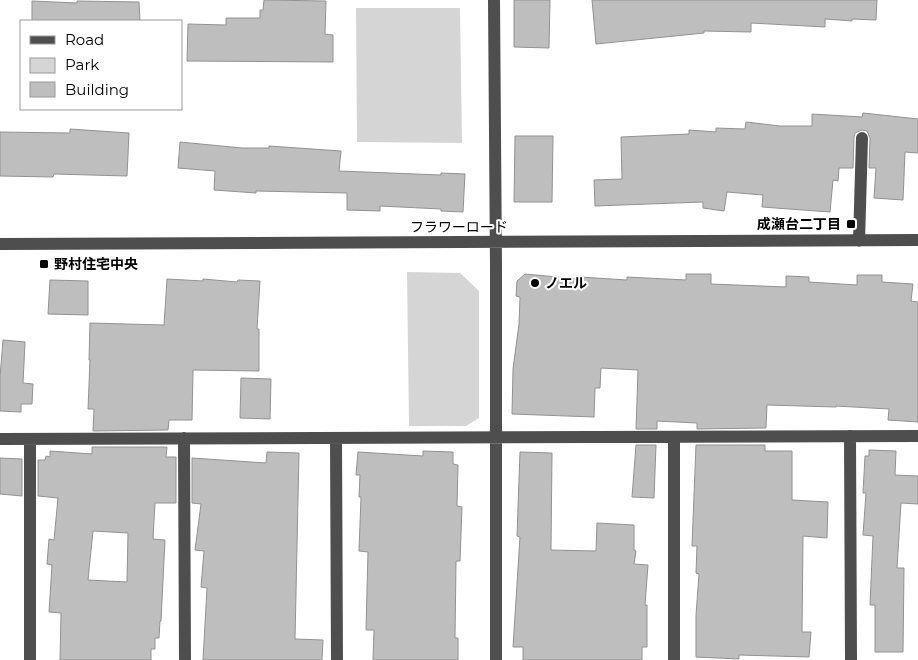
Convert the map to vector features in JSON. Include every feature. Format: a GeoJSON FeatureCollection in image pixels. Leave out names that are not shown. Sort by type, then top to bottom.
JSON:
{"type":"FeatureCollection","features":[{"type":"Feature","properties":{"kind":"street"},"geometry":{"type":"LineString","coordinates":[[494,0],[496,660]]}},
{"type":"Feature","properties":{"kind":"street"},"geometry":{"type":"LineString","coordinates":[[859,241],[862,138]]}},
{"type":"Feature","properties":{"kind":"street","name":"フラワーロード"},"geometry":{"type":"LineString","coordinates":[[0,244],[918,240]]}},
{"type":"Feature","properties":{"kind":"street"},"geometry":{"type":"LineString","coordinates":[[850,436],[851,660]]}},
{"type":"Feature","properties":{"kind":"street"},"geometry":{"type":"LineString","coordinates":[[0,439],[918,436]]}},
{"type":"Feature","properties":{"kind":"street"},"geometry":{"type":"LineString","coordinates":[[184,438],[185,660]]}},
{"type":"Feature","properties":{"kind":"street"},"geometry":{"type":"LineString","coordinates":[[336,438],[337,660]]}},
{"type":"Feature","properties":{"kind":"street"},"geometry":{"type":"LineString","coordinates":[[674,438],[674,660]]}},
{"type":"Feature","properties":{"kind":"street"},"geometry":{"type":"LineString","coordinates":[[30,440],[30,660]]}},
{"type":"Feature","properties":{"kind":"green space"},"geometry":{"type":"Polygon","coordinates":[[[356,8],[460,8],[462,143],[357,142],[356,8]]]}},
{"type":"Feature","properties":{"kind":"green space"},"geometry":{"type":"Polygon","coordinates":[[[407,272],[460,273],[479,291],[479,418],[466,426],[409,426],[407,272]]]}},
{"type":"Feature","properties":{"kind":"building"},"geometry":{"type":"Polygon","coordinates":[[[264,0],[326,1],[325,34],[333,35],[333,62],[187,61],[188,24],[226,25],[226,18],[260,18],[260,10],[263,10],[264,0]]]}},
{"type":"Feature","properties":{"kind":"building"},"geometry":{"type":"Polygon","coordinates":[[[514,0],[550,0],[549,48],[514,47],[514,0]]]}},
{"type":"Feature","properties":{"kind":"building"},"geometry":{"type":"Polygon","coordinates":[[[592,0],[877,0],[876,20],[825,19],[825,27],[751,23],[751,32],[704,31],[704,33],[596,44],[592,0]]]}},
{"type":"Feature","properties":{"kind":"building"},"geometry":{"type":"Polygon","coordinates":[[[32,1],[77,3],[77,1],[139,2],[140,20],[32,20],[32,1]]]}},
{"type":"Feature","properties":{"kind":"building"},"geometry":{"type":"Polygon","coordinates":[[[863,113],[918,119],[918,153],[905,152],[903,200],[874,198],[876,168],[869,168],[870,138],[867,131],[862,130],[855,133],[854,137],[853,168],[839,168],[838,181],[833,180],[830,212],[762,207],[763,195],[727,192],[724,211],[703,208],[703,202],[595,206],[594,180],[622,179],[621,137],[689,134],[689,130],[716,132],[716,128],[745,129],[746,122],[780,126],[812,126],[812,114],[862,117],[863,113]]]}},
{"type":"Feature","properties":{"kind":"building"},"geometry":{"type":"Polygon","coordinates":[[[70,129],[129,133],[127,176],[54,174],[53,177],[0,176],[0,132],[70,133],[70,129]]]}},
{"type":"Feature","properties":{"kind":"building"},"geometry":{"type":"Polygon","coordinates":[[[515,136],[553,136],[552,202],[514,202],[515,136]]]}},
{"type":"Feature","properties":{"kind":"building"},"geometry":{"type":"Polygon","coordinates":[[[180,142],[242,148],[269,148],[269,146],[341,151],[339,171],[441,175],[441,173],[465,174],[463,212],[380,206],[380,211],[347,210],[347,193],[256,191],[256,193],[214,190],[215,171],[178,168],[180,142]]]}},
{"type":"Feature","properties":{"kind":"building"},"geometry":{"type":"Polygon","coordinates":[[[525,274],[579,279],[580,277],[627,280],[627,277],[686,280],[686,274],[711,274],[711,284],[786,287],[786,276],[809,277],[809,282],[857,285],[857,275],[882,275],[882,282],[913,284],[911,301],[918,302],[918,422],[888,420],[889,409],[767,405],[766,428],[697,429],[697,423],[657,421],[657,429],[636,429],[638,370],[601,368],[600,388],[595,388],[594,417],[512,414],[513,369],[519,324],[520,297],[516,296],[517,281],[525,274]]]}},
{"type":"Feature","properties":{"kind":"building"},"geometry":{"type":"Polygon","coordinates":[[[167,279],[260,281],[257,329],[259,329],[259,371],[193,370],[192,420],[169,420],[168,430],[93,431],[94,409],[88,409],[90,323],[164,325],[167,279]]]}},
{"type":"Feature","properties":{"kind":"building"},"geometry":{"type":"Polygon","coordinates":[[[50,280],[88,281],[88,315],[48,314],[50,280]]]}},
{"type":"Feature","properties":{"kind":"building"},"geometry":{"type":"Polygon","coordinates":[[[3,340],[25,342],[23,383],[33,384],[32,404],[21,404],[21,412],[0,411],[3,340]]]}},
{"type":"Feature","properties":{"kind":"building"},"geometry":{"type":"Polygon","coordinates":[[[241,378],[271,379],[270,419],[240,418],[241,378]]]}},
{"type":"Feature","properties":{"kind":"building"},"geometry":{"type":"Polygon","coordinates":[[[636,445],[656,445],[654,498],[632,497],[636,445]]]}},
{"type":"Feature","properties":{"kind":"building"},"geometry":{"type":"Polygon","coordinates":[[[696,445],[765,445],[765,451],[792,451],[792,500],[828,502],[827,538],[803,536],[802,632],[811,632],[809,657],[739,655],[739,659],[696,657],[696,615],[699,574],[696,573],[697,546],[692,546],[696,445]]]}},
{"type":"Feature","properties":{"kind":"building"},"geometry":{"type":"Polygon","coordinates":[[[92,447],[167,447],[166,457],[176,457],[176,503],[155,503],[153,539],[165,540],[161,621],[159,638],[155,638],[155,649],[151,649],[151,660],[60,660],[61,613],[49,612],[52,565],[47,564],[49,539],[54,540],[58,498],[38,496],[38,460],[45,460],[46,456],[50,457],[50,451],[92,454],[92,447]],[[93,531],[88,580],[127,582],[128,533],[93,531]]]}},
{"type":"Feature","properties":{"kind":"building"},"geometry":{"type":"Polygon","coordinates":[[[869,450],[896,451],[895,475],[918,476],[918,504],[901,503],[897,568],[904,568],[903,652],[875,652],[875,605],[870,605],[873,536],[863,535],[866,493],[863,493],[865,456],[869,456],[869,450]]]}},
{"type":"Feature","properties":{"kind":"building"},"geometry":{"type":"Polygon","coordinates":[[[423,451],[453,452],[453,464],[458,465],[457,506],[462,507],[460,561],[456,561],[455,638],[458,638],[458,660],[373,660],[374,630],[366,630],[368,552],[359,551],[361,497],[359,497],[360,475],[356,475],[358,452],[423,456],[423,451]]]}},
{"type":"Feature","properties":{"kind":"building"},"geometry":{"type":"Polygon","coordinates":[[[267,452],[299,453],[295,639],[323,640],[322,660],[203,660],[207,588],[201,587],[204,551],[195,550],[201,504],[192,503],[192,458],[266,463],[267,452]]]}},
{"type":"Feature","properties":{"kind":"building"},"geometry":{"type":"Polygon","coordinates":[[[520,452],[552,453],[551,550],[596,551],[597,523],[634,525],[634,550],[636,551],[634,564],[648,565],[645,605],[647,605],[647,647],[642,647],[642,660],[523,660],[523,647],[513,647],[520,537],[517,536],[520,452]]]}},
{"type":"Feature","properties":{"kind":"building"},"geometry":{"type":"Polygon","coordinates":[[[0,458],[22,459],[22,496],[0,494],[0,458]]]}},
{"type":"Feature","properties":{"kind":"place","name":"成瀬台二丁目"},"geometry":{"type":"Point","coordinates":[851,224]}},
{"type":"Feature","properties":{"kind":"place","name":"野村住宅中央"},"geometry":{"type":"Point","coordinates":[44,264]}},
{"type":"Feature","properties":{"kind":"place","name":"ノエル"},"geometry":{"type":"Point","coordinates":[535,283]}}]}
